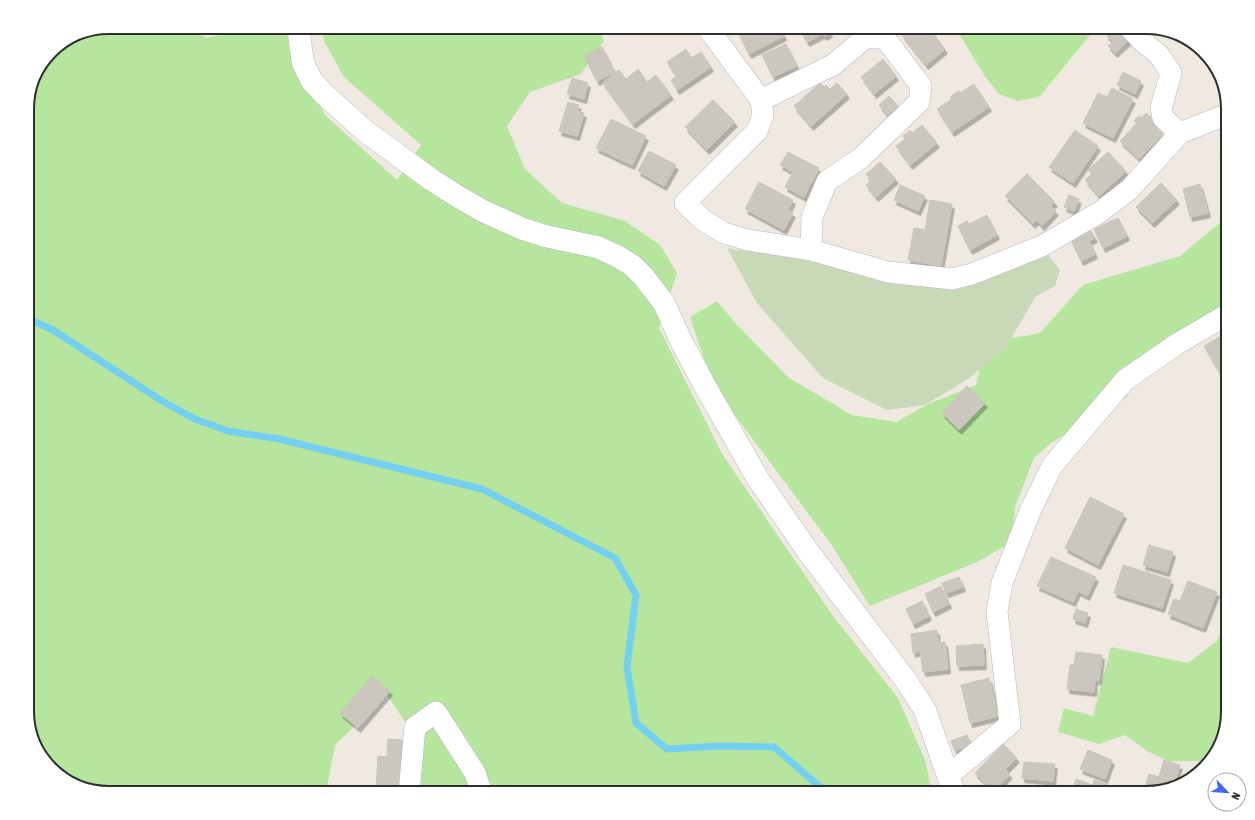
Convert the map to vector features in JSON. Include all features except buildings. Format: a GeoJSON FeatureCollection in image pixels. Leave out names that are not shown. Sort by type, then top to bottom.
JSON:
{"type":"FeatureCollection","features":[{"type":"Feature","properties":{"kind":"street"},"geometry":{"type":"LineString","coordinates":[[299,34],[303,63],[312,80],[325,95],[371,136],[439,184],[483,211],[523,229],[545,236],[597,247],[617,256],[633,266],[643,276],[664,303],[681,341],[758,479],[807,550],[907,682],[925,710],[951,784],[1010,724],[997,612],[1002,584],[1031,509],[1052,466],[1125,380],[1177,344],[1221,318]]}},
{"type":"Feature","properties":{"kind":"street"},"geometry":{"type":"LineString","coordinates":[[712,34],[761,100],[763,115],[757,131],[685,203],[702,220],[724,233],[748,240],[811,250],[888,272],[952,279],[972,274],[1042,246],[1100,212],[1130,190],[1180,133],[1221,117]]}},
{"type":"Feature","properties":{"kind":"street"},"geometry":{"type":"LineString","coordinates":[[1135,34],[1159,55],[1171,73],[1161,108],[1163,118],[1180,133]]}},
{"type":"Feature","properties":{"kind":"street"},"geometry":{"type":"LineString","coordinates":[[761,100],[833,65],[865,38],[885,38],[921,86],[919,102],[861,158],[827,181],[812,217],[811,250]]}},
{"type":"Feature","properties":{"kind":"street"},"geometry":{"type":"LineString","coordinates":[[409,786],[415,727],[436,712],[475,773],[480,786]]}},
{"type":"Feature","properties":{"kind":"green space"},"geometry":{"type":"Polygon","coordinates":[[[200,34],[206,38],[224,34],[289,34],[296,66],[326,116],[397,180],[421,145],[344,77],[324,41],[322,34],[602,34],[604,41],[581,74],[530,92],[507,126],[525,169],[562,203],[625,221],[660,245],[677,273],[659,328],[722,454],[833,616],[898,698],[925,760],[931,786],[407,786],[417,739],[387,695],[335,745],[327,786],[109,786],[80,780],[67,773],[50,757],[40,740],[34,716],[34,104],[38,85],[44,72],[56,56],[72,44],[95,35],[200,34]]]}},
{"type":"Feature","properties":{"kind":"green space"},"geometry":{"type":"Polygon","coordinates":[[[959,34],[1091,34],[1039,97],[1018,101],[999,94],[984,75],[959,34]]]}},
{"type":"Feature","properties":{"kind":"green space"},"geometry":{"type":"Polygon","coordinates":[[[1221,222],[1221,311],[1136,365],[1127,397],[1051,443],[1034,458],[1015,507],[1012,542],[977,562],[870,606],[831,544],[713,386],[690,317],[717,301],[737,325],[789,378],[852,415],[896,422],[928,404],[976,385],[986,343],[1040,333],[1083,285],[1180,256],[1221,222]]]}},
{"type":"Feature","properties":{"kind":"green space"},"geometry":{"type":"Polygon","coordinates":[[[727,248],[842,267],[896,284],[920,286],[956,285],[1044,250],[1060,270],[1055,286],[1036,296],[1006,347],[968,379],[925,405],[887,410],[823,378],[757,303],[727,248]]]}},
{"type":"Feature","properties":{"kind":"green space"},"geometry":{"type":"Polygon","coordinates":[[[1221,632],[1220,721],[1215,740],[1208,753],[1201,761],[1168,761],[1147,751],[1125,735],[1099,744],[1058,732],[1064,708],[1093,716],[1111,647],[1188,663],[1217,641],[1221,632]]]}},
{"type":"Feature","properties":{"kind":"waterway"},"geometry":{"type":"LineString","coordinates":[[34,321],[53,330],[162,401],[195,419],[228,431],[279,439],[482,489],[615,558],[636,595],[627,667],[636,723],[667,749],[719,746],[774,747],[819,786]]}}]}
